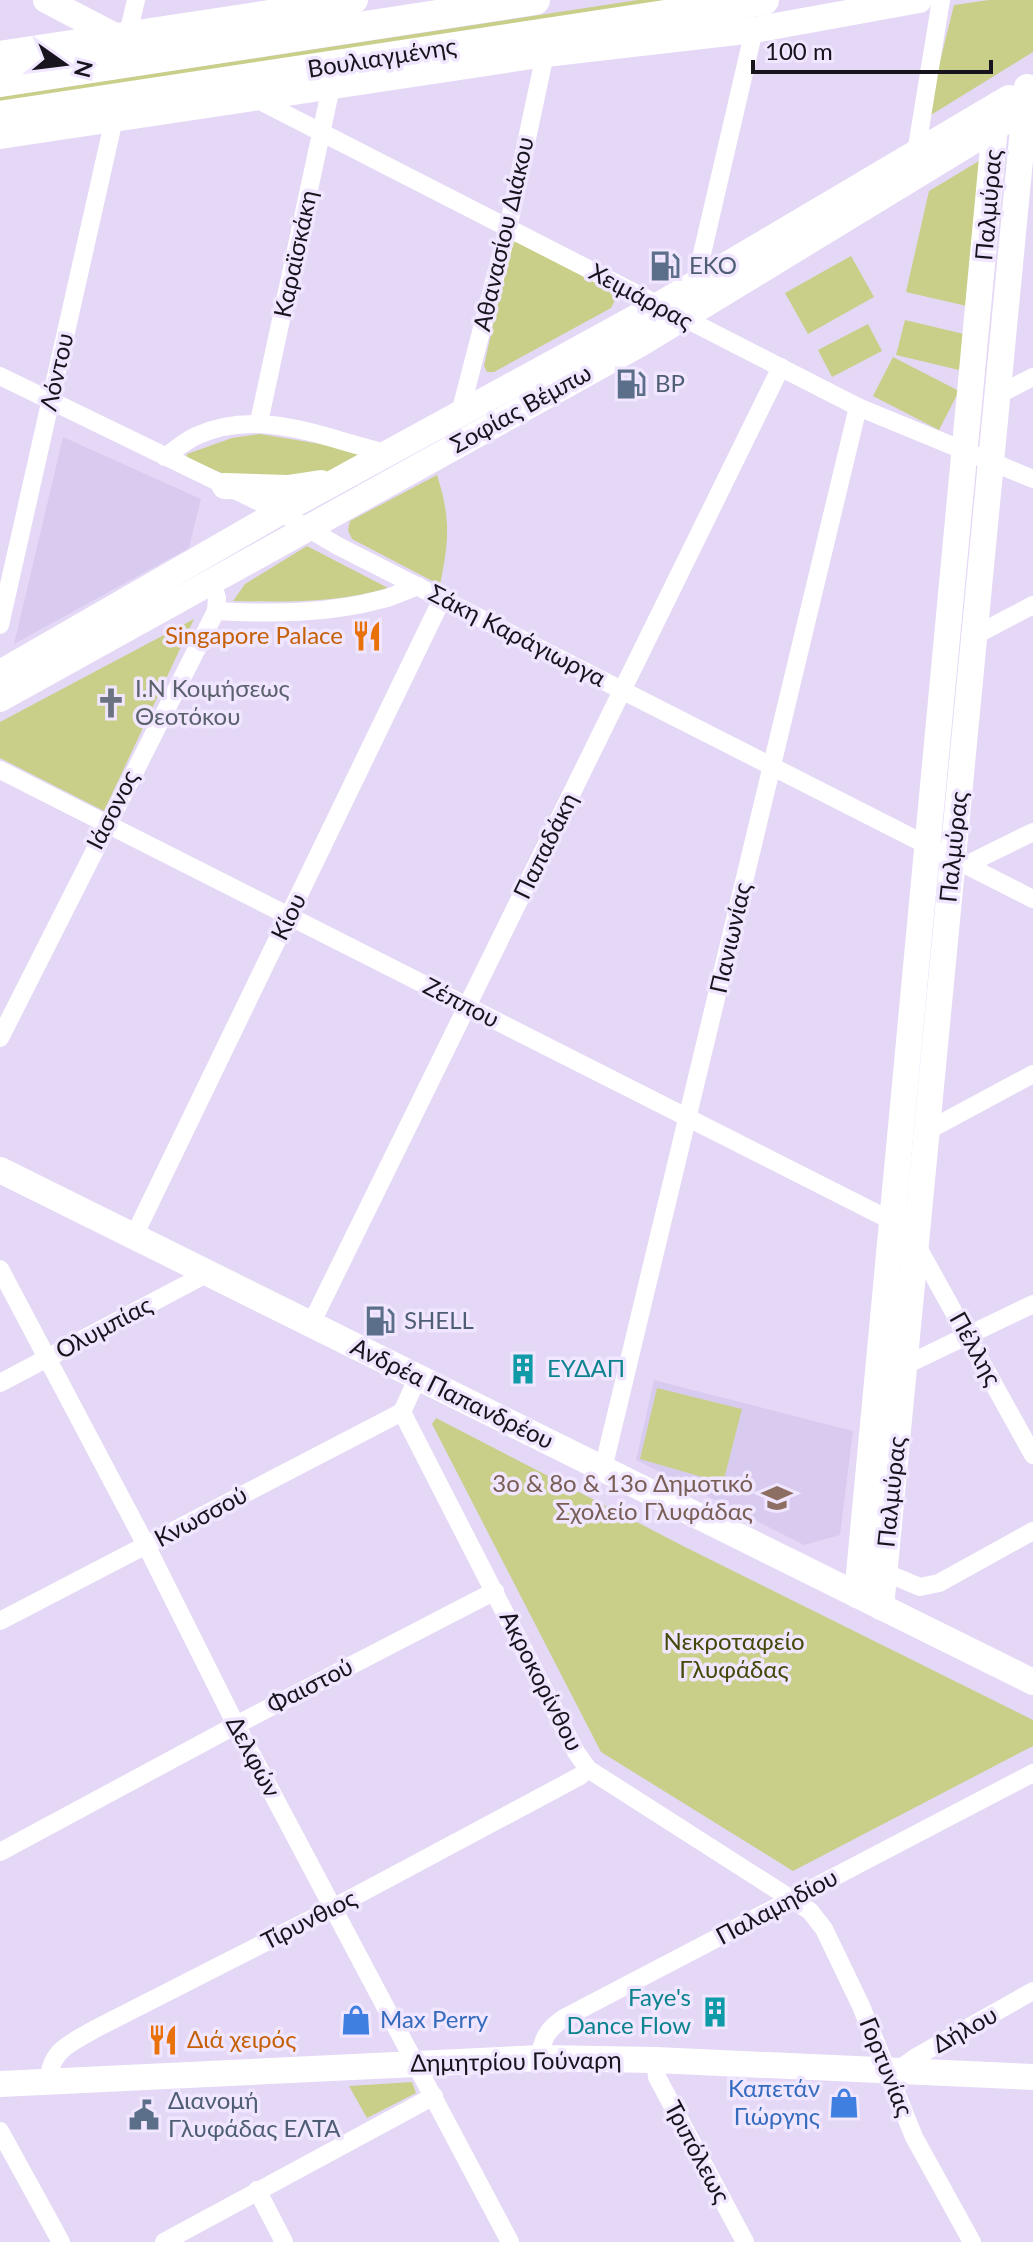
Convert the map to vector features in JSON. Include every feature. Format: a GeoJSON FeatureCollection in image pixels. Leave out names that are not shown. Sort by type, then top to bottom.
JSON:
{"type":"FeatureCollection","features":[{"type":"Feature","properties":{"kind":"main road"},"geometry":{"type":"LineString","coordinates":[[46,0],[121,35]]}},
{"type":"Feature","properties":{"kind":"main road"},"geometry":{"type":"LineString","coordinates":[[0,54],[349,0]]}},
{"type":"Feature","properties":{"kind":"main road","name":"Βουλιαγμένης"},"geometry":{"type":"LineString","coordinates":[[0,82],[535,0]]}},
{"type":"Feature","properties":{"kind":"main road","name":"Βουλιαγμένης"},"geometry":{"type":"LineString","coordinates":[[0,116],[764,0]]}},
{"type":"Feature","properties":{"kind":"main road"},"geometry":{"type":"LineString","coordinates":[[0,136],[545,54],[754,30],[919,0]]}},
{"type":"Feature","properties":{"kind":"main road","name":"Σοφίας Βέμπω"},"geometry":{"type":"LineString","coordinates":[[0,673],[460,413],[670,312],[1030,97]]}},
{"type":"Feature","properties":{"kind":"main road","name":"Παλμύρας"},"geometry":{"type":"LineString","coordinates":[[881,1607],[927,1131],[961,861],[974,636],[1030,97]]}},
{"type":"Feature","properties":{"kind":"main road","name":"Σοφίας Βέμπω"},"geometry":{"type":"LineString","coordinates":[[0,699],[640,344],[695,284],[916,153],[996,116]]}},
{"type":"Feature","properties":{"kind":"main road","name":"Παλμύρας"},"geometry":{"type":"LineString","coordinates":[[857,1595],[996,116]]}},
{"type":"Feature","properties":{"kind":"main road"},"geometry":{"type":"LineString","coordinates":[[225,486],[288,488],[337,481]]}},
{"type":"Feature","properties":{"kind":"main road","name":"Ανδρέα Παπανδρέου"},"geometry":{"type":"LineString","coordinates":[[0,1170],[1033,1682]]}},
{"type":"Feature","properties":{"kind":"main road","name":"Δημητρίου Γούναρη"},"geometry":{"type":"LineString","coordinates":[[0,2084],[540,2058],[655,2060],[1033,2077]]}},
{"type":"Feature","properties":{"kind":"street"},"geometry":{"type":"LineString","coordinates":[[121,35],[136,0]]}},
{"type":"Feature","properties":{"kind":"street"},"geometry":{"type":"LineString","coordinates":[[916,153],[941,0]]}},
{"type":"Feature","properties":{"kind":"street"},"geometry":{"type":"LineString","coordinates":[[695,284],[754,30]]}},
{"type":"Feature","properties":{"kind":"street","name":"Αθανασίου Διάκου"},"geometry":{"type":"LineString","coordinates":[[460,413],[508,228],[545,54]]}},
{"type":"Feature","properties":{"kind":"street","name":"Καραϊσκάκη"},"geometry":{"type":"LineString","coordinates":[[259,422],[331,87]]}},
{"type":"Feature","properties":{"kind":"street","name":"Χειμάρρας"},"geometry":{"type":"LineString","coordinates":[[256,99],[858,407],[1033,479]]}},
{"type":"Feature","properties":{"kind":"street","name":"Λόντου"},"geometry":{"type":"LineString","coordinates":[[0,625],[114,119]]}},
{"type":"Feature","properties":{"kind":"street","name":"Παπαδάκη"},"geometry":{"type":"LineString","coordinates":[[311,1324],[781,367]]}},
{"type":"Feature","properties":{"kind":"street","name":"Σάκη Καράγιωργα"},"geometry":{"type":"LineString","coordinates":[[0,376],[280,512],[338,546],[1033,899]]}},
{"type":"Feature","properties":{"kind":"street"},"geometry":{"type":"LineString","coordinates":[[998,395],[1033,377]]}},
{"type":"Feature","properties":{"kind":"street","name":"Πανιωνίας"},"geometry":{"type":"LineString","coordinates":[[603,1469],[858,407]]}},
{"type":"Feature","properties":{"kind":"street"},"geometry":{"type":"LineString","coordinates":[[165,457],[194,437],[211,430],[259,422],[301,429],[386,453]]}},
{"type":"Feature","properties":{"kind":"street"},"geometry":{"type":"LineString","coordinates":[[212,581],[217,598],[216,611],[282,613],[331,610],[387,598],[418,586]]}},
{"type":"Feature","properties":{"kind":"street","name":"Κίου"},"geometry":{"type":"LineString","coordinates":[[134,1236],[443,597]]}},
{"type":"Feature","properties":{"kind":"street"},"geometry":{"type":"LineString","coordinates":[[974,636],[1033,605]]}},
{"type":"Feature","properties":{"kind":"street","name":"Ιάσονος"},"geometry":{"type":"LineString","coordinates":[[0,1038],[216,611]]}},
{"type":"Feature","properties":{"kind":"street","name":"Ζέππου"},"geometry":{"type":"LineString","coordinates":[[0,770],[892,1221],[916,1244]]}},
{"type":"Feature","properties":{"kind":"street"},"geometry":{"type":"LineString","coordinates":[[961,861],[1033,832]]}},
{"type":"Feature","properties":{"kind":"street"},"geometry":{"type":"LineString","coordinates":[[927,1131],[1033,1074]]}},
{"type":"Feature","properties":{"kind":"street","name":"Πέλλης"},"geometry":{"type":"LineString","coordinates":[[916,1244],[1033,1455]]}},
{"type":"Feature","properties":{"kind":"street","name":"Δελφών"},"geometry":{"type":"LineString","coordinates":[[0,1269],[146,1545],[236,1725],[510,2242]]}},
{"type":"Feature","properties":{"kind":"street","name":"Ολυμπίας"},"geometry":{"type":"LineString","coordinates":[[0,1383],[208,1273]]}},
{"type":"Feature","properties":{"kind":"street"},"geometry":{"type":"LineString","coordinates":[[904,1366],[1033,1304]]}},
{"type":"Feature","properties":{"kind":"street"},"geometry":{"type":"LineString","coordinates":[[402,1412],[418,1377]]}},
{"type":"Feature","properties":{"kind":"street","name":"Κνωσσού"},"geometry":{"type":"LineString","coordinates":[[0,1621],[402,1412]]}},
{"type":"Feature","properties":{"kind":"street","name":"Ακροκορίνθου"},"geometry":{"type":"LineString","coordinates":[[402,1412],[576,1752],[588,1769],[793,1900]]}},
{"type":"Feature","properties":{"kind":"street"},"geometry":{"type":"LineString","coordinates":[[884,1572],[920,1587],[939,1583],[1033,1531]]}},
{"type":"Feature","properties":{"kind":"street","name":"Φαιστού"},"geometry":{"type":"LineString","coordinates":[[0,1852],[495,1591]]}},
{"type":"Feature","properties":{"kind":"street","name":"Τίρυνθιος"},"geometry":{"type":"LineString","coordinates":[[49,2083],[49,2068],[53,2059],[95,2029],[333,1908],[588,1769]]}},
{"type":"Feature","properties":{"kind":"street","name":"Παλαμηδίου"},"geometry":{"type":"LineString","coordinates":[[540,2058],[542,2041],[549,2028],[564,2018],[1033,1773]]}},
{"type":"Feature","properties":{"kind":"street","name":"Γορτυνίας"},"geometry":{"type":"LineString","coordinates":[[793,1900],[810,1911],[824,1929],[893,2070],[914,2137],[972,2242]]}},
{"type":"Feature","properties":{"kind":"street","name":"Δήλου"},"geometry":{"type":"LineString","coordinates":[[893,2070],[1033,1991]]}},
{"type":"Feature","properties":{"kind":"street","name":"Τριπόλεως"},"geometry":{"type":"LineString","coordinates":[[655,2060],[657,2077],[745,2242]]}},
{"type":"Feature","properties":{"kind":"street"},"geometry":{"type":"LineString","coordinates":[[164,2242],[434,2096]]}},
{"type":"Feature","properties":{"kind":"street"},"geometry":{"type":"LineString","coordinates":[[0,2131],[61,2242]]}},
{"type":"Feature","properties":{"kind":"street"},"geometry":{"type":"LineString","coordinates":[[257,2190],[284,2242]]}},
{"type":"Feature","properties":{"kind":"shaded area"},"geometry":{"type":"Polygon","coordinates":[[[63,437],[201,499],[189,548],[14,644],[63,437]]]}},
{"type":"Feature","properties":{"kind":"shaded area","name":"3ο & 8ο & 13ο Δημοτικό Σχολείο Γλυφάδας"},"geometry":{"type":"Polygon","coordinates":[[[654,1380],[853,1431],[840,1535],[804,1545],[636,1460],[654,1380]]]}},
{"type":"Feature","properties":{"kind":"green space"},"geometry":{"type":"Polygon","coordinates":[[[638,0],[700,0],[0,105],[0,97],[638,0]]]}},
{"type":"Feature","properties":{"kind":"green space"},"geometry":{"type":"Polygon","coordinates":[[[989,0],[1033,0],[1033,52],[926,118],[954,5],[989,0]]]}},
{"type":"Feature","properties":{"kind":"green space"},"geometry":{"type":"Polygon","coordinates":[[[984,158],[971,307],[906,292],[929,191],[984,158]]]}},
{"type":"Feature","properties":{"kind":"green space"},"geometry":{"type":"Polygon","coordinates":[[[519,241],[612,291],[615,300],[611,308],[494,372],[487,372],[484,366],[511,243],[519,241]]]}},
{"type":"Feature","properties":{"kind":"green space"},"geometry":{"type":"Polygon","coordinates":[[[851,256],[874,297],[808,334],[785,293],[851,256]]]}},
{"type":"Feature","properties":{"kind":"green space"},"geometry":{"type":"Polygon","coordinates":[[[905,320],[968,335],[959,370],[896,355],[905,320]]]}},
{"type":"Feature","properties":{"kind":"green space"},"geometry":{"type":"Polygon","coordinates":[[[868,324],[882,351],[832,377],[818,350],[868,324]]]}},
{"type":"Feature","properties":{"kind":"green space"},"geometry":{"type":"Polygon","coordinates":[[[893,357],[959,391],[939,430],[873,396],[893,357]]]}},
{"type":"Feature","properties":{"kind":"green space"},"geometry":{"type":"Polygon","coordinates":[[[260,434],[363,451],[325,479],[227,475],[186,459],[187,454],[232,438],[260,434]]]}},
{"type":"Feature","properties":{"kind":"green space"},"geometry":{"type":"Polygon","coordinates":[[[437,475],[445,505],[447,530],[440,585],[352,539],[348,530],[350,521],[437,475]]]}},
{"type":"Feature","properties":{"kind":"green space"},"geometry":{"type":"Polygon","coordinates":[[[307,546],[388,588],[331,599],[233,601],[245,584],[307,546]]]}},
{"type":"Feature","properties":{"kind":"green space"},"geometry":{"type":"Polygon","coordinates":[[[194,619],[104,811],[0,758],[0,722],[194,619]]]}},
{"type":"Feature","properties":{"kind":"green space"},"geometry":{"type":"Polygon","coordinates":[[[657,1388],[742,1409],[723,1483],[640,1459],[657,1388]]]}},
{"type":"Feature","properties":{"kind":"green space","name":"Νεκροταφείο Γλυφάδας"},"geometry":{"type":"Polygon","coordinates":[[[436,1418],[685,1547],[1033,1720],[1033,1746],[793,1871],[601,1752],[432,1424],[436,1418]]]}},
{"type":"Feature","properties":{"kind":"green space"},"geometry":{"type":"Polygon","coordinates":[[[412,2082],[416,2093],[367,2118],[349,2086],[412,2082]]]}},
{"type":"Feature","properties":{"kind":"place","name":"EKO"},"geometry":{"type":"Point","coordinates":[665,266]}},
{"type":"Feature","properties":{"kind":"place","name":"BP"},"geometry":{"type":"Point","coordinates":[631,384]}},
{"type":"Feature","properties":{"kind":"place","name":"Singapore Palace"},"geometry":{"type":"Point","coordinates":[367,636]}},
{"type":"Feature","properties":{"kind":"place","name":"Ι.Ν Κοιμήσεως Θεοτόκου"},"geometry":{"type":"Point","coordinates":[111,703]}},
{"type":"Feature","properties":{"kind":"place","name":"SHELL"},"geometry":{"type":"Point","coordinates":[380,1321]}},
{"type":"Feature","properties":{"kind":"place","name":"ΕΥΔΑΠ"},"geometry":{"type":"Point","coordinates":[523,1369]}},
{"type":"Feature","properties":{"kind":"place","name":"3ο & 8ο & 13ο Δημοτικό Σχολείο Γλυφάδας"},"geometry":{"type":"Point","coordinates":[777,1498]}},
{"type":"Feature","properties":{"kind":"place","name":"Faye's Dance Flow"},"geometry":{"type":"Point","coordinates":[715,2012]}},
{"type":"Feature","properties":{"kind":"place","name":"Max Perry"},"geometry":{"type":"Point","coordinates":[356,2020]}},
{"type":"Feature","properties":{"kind":"place","name":"Διά χειρός"},"geometry":{"type":"Point","coordinates":[163,2040]}},
{"type":"Feature","properties":{"kind":"place","name":"Καπετάν Γιώργης"},"geometry":{"type":"Point","coordinates":[844,2103]}},
{"type":"Feature","properties":{"kind":"place","name":"Διανομή Γλυφάδας ΕΛΤΑ"},"geometry":{"type":"Point","coordinates":[144,2115]}}]}
